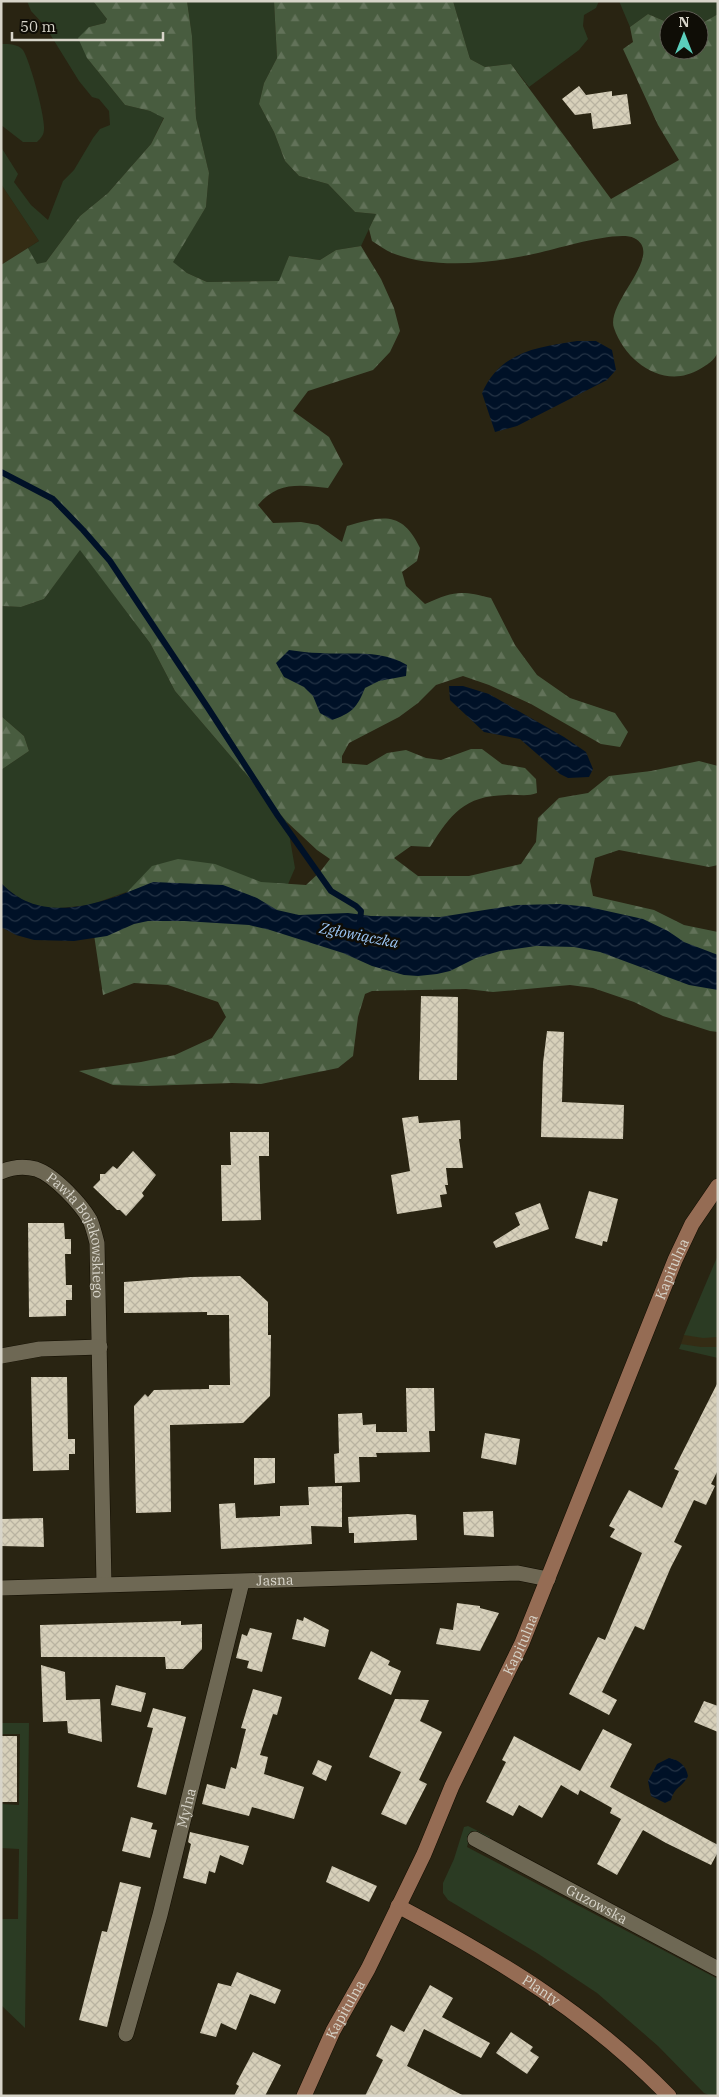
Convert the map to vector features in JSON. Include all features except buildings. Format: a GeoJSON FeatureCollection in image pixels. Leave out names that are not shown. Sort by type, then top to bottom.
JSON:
{"type":"FeatureCollection","features":[{"type":"Feature","properties":{"kind":"street","name":"Pawła Bojakowskiego"},"geometry":{"type":"LineString","coordinates":[[1,1172],[21,1168],[37,1170],[56,1182],[76,1202],[90,1220],[97,1243],[104,1584]]}},
{"type":"Feature","properties":{"kind":"street","name":"Kapitulna"},"geometry":{"type":"LineString","coordinates":[[304,2096],[333,2031],[368,1969],[424,1854],[452,1786],[522,1643],[675,1260],[692,1224],[718,1186]]}},
{"type":"Feature","properties":{"kind":"street"},"geometry":{"type":"LineString","coordinates":[[1,1356],[40,1349],[100,1347]]}},
{"type":"Feature","properties":{"kind":"street","name":"Jasna"},"geometry":{"type":"LineString","coordinates":[[1,1588],[518,1573],[548,1579]]}},
{"type":"Feature","properties":{"kind":"street","name":"Mylna"},"geometry":{"type":"LineString","coordinates":[[126,2034],[160,1915],[242,1582]]}},
{"type":"Feature","properties":{"kind":"street","name":"Guzowska"},"geometry":{"type":"LineString","coordinates":[[475,1839],[718,1969]]}},
{"type":"Feature","properties":{"kind":"street","name":"Planty"},"geometry":{"type":"LineString","coordinates":[[398,1906],[496,1960],[561,2002],[616,2046],[669,2096]]}},
{"type":"Feature","properties":{"kind":"shaded area"},"geometry":{"type":"Polygon","coordinates":[[[1,184],[39,241],[1,265],[1,184]]]}},
{"type":"Feature","properties":{"kind":"shaded area"},"geometry":{"type":"Polygon","coordinates":[[[718,1279],[718,1358],[681,1344],[684,1335],[718,1279]]]}},
{"type":"Feature","properties":{"kind":"green space"},"geometry":{"type":"Polygon","coordinates":[[[27,1],[93,1],[107,19],[105,23],[89,27],[87,58],[125,105],[150,111],[164,117],[151,144],[108,193],[80,216],[46,262],[37,265],[28,248],[39,241],[1,184],[1,147],[18,174],[14,182],[31,205],[48,220],[63,181],[74,170],[100,129],[110,125],[109,111],[99,99],[92,97],[79,81],[45,26],[31,11],[27,1]]]}},
{"type":"Feature","properties":{"kind":"green space"},"geometry":{"type":"Polygon","coordinates":[[[93,1],[187,1],[192,36],[196,118],[209,173],[206,207],[173,262],[187,273],[207,282],[279,281],[289,256],[320,260],[336,250],[361,246],[381,279],[394,308],[400,331],[390,352],[373,370],[308,391],[293,411],[329,437],[343,464],[328,488],[290,486],[273,492],[258,505],[273,523],[301,522],[318,525],[342,542],[347,526],[381,519],[390,519],[398,522],[406,527],[420,548],[417,561],[402,572],[406,586],[425,604],[443,596],[457,593],[491,598],[515,645],[537,675],[570,698],[615,713],[628,732],[620,747],[601,744],[531,704],[489,685],[463,676],[436,685],[418,703],[399,717],[349,743],[342,756],[342,763],[367,765],[387,753],[406,750],[426,758],[441,760],[471,749],[482,749],[502,764],[525,768],[536,779],[537,793],[492,796],[469,803],[452,816],[430,847],[411,846],[394,858],[418,876],[469,876],[521,864],[536,842],[538,818],[559,798],[588,793],[609,776],[651,771],[699,761],[718,766],[718,865],[709,867],[619,850],[595,858],[590,881],[593,896],[654,910],[684,925],[718,932],[718,1032],[663,1016],[634,1002],[593,988],[570,985],[493,992],[466,989],[372,991],[365,994],[358,1017],[353,1056],[338,1068],[261,1084],[232,1083],[146,1086],[113,1085],[79,1071],[175,1055],[212,1038],[226,1017],[218,1002],[168,985],[134,983],[103,995],[93,928],[152,866],[178,859],[215,864],[261,882],[306,885],[330,859],[317,850],[287,822],[175,691],[150,643],[80,550],[44,599],[21,607],[1,606],[1,265],[28,248],[37,264],[46,262],[80,216],[108,193],[151,144],[164,118],[150,111],[125,105],[87,58],[78,38],[89,27],[105,23],[107,19],[93,1]]]}},
{"type":"Feature","properties":{"kind":"green space"},"geometry":{"type":"Polygon","coordinates":[[[187,1],[274,1],[277,58],[264,83],[259,104],[274,132],[285,161],[299,176],[328,184],[355,212],[376,214],[361,246],[336,250],[320,260],[289,256],[280,281],[207,282],[187,273],[172,262],[206,207],[209,173],[196,118],[192,36],[187,1]]]}},
{"type":"Feature","properties":{"kind":"green space"},"geometry":{"type":"Polygon","coordinates":[[[274,1],[453,1],[470,59],[485,67],[511,64],[611,199],[679,160],[658,125],[623,49],[633,42],[630,27],[648,14],[659,19],[659,60],[709,60],[709,19],[718,14],[718,352],[715,358],[700,369],[687,375],[673,376],[661,374],[648,370],[637,362],[620,341],[614,328],[614,318],[643,255],[642,245],[634,238],[615,236],[601,238],[521,257],[465,263],[427,262],[409,258],[392,253],[372,241],[369,229],[376,214],[355,212],[328,184],[299,176],[285,161],[274,132],[259,104],[264,83],[277,58],[274,1]]]}},
{"type":"Feature","properties":{"kind":"green space"},"geometry":{"type":"Polygon","coordinates":[[[453,1],[599,1],[596,8],[584,15],[583,26],[588,39],[579,50],[529,87],[511,64],[485,67],[470,59],[453,1]]]}},
{"type":"Feature","properties":{"kind":"green space"},"geometry":{"type":"Polygon","coordinates":[[[619,1],[718,1],[718,14],[709,19],[709,10],[659,10],[659,19],[648,14],[630,27],[619,1]]]}},
{"type":"Feature","properties":{"kind":"green space"},"geometry":{"type":"Polygon","coordinates":[[[1,44],[19,47],[26,56],[40,101],[44,122],[43,133],[37,142],[23,142],[1,125],[1,44]]]}},
{"type":"Feature","properties":{"kind":"green space"},"geometry":{"type":"Polygon","coordinates":[[[80,549],[150,643],[175,691],[287,822],[295,868],[277,910],[140,887],[90,905],[50,909],[35,906],[24,901],[1,883],[1,770],[29,751],[24,736],[1,716],[1,606],[21,607],[44,599],[80,549]]]}},
{"type":"Feature","properties":{"kind":"green space"},"geometry":{"type":"Polygon","coordinates":[[[1,716],[24,736],[29,751],[1,770],[1,716]]]}},
{"type":"Feature","properties":{"kind":"green space"},"geometry":{"type":"Polygon","coordinates":[[[718,1255],[718,1337],[703,1338],[684,1335],[718,1255]]]}},
{"type":"Feature","properties":{"kind":"green space"},"geometry":{"type":"Polygon","coordinates":[[[681,1344],[718,1347],[718,1358],[679,1349],[681,1344]]]}},
{"type":"Feature","properties":{"kind":"green space"},"geometry":{"type":"Polygon","coordinates":[[[1,1723],[29,1723],[25,2028],[1,2005],[1,1919],[18,1919],[19,1849],[1,1848],[1,1804],[19,1805],[20,1734],[1,1734],[1,1723]]]}},
{"type":"Feature","properties":{"kind":"green space"},"geometry":{"type":"Polygon","coordinates":[[[468,1826],[490,1837],[489,1839],[471,1831],[467,1847],[718,1979],[718,2094],[711,2096],[704,2093],[658,2046],[597,1993],[537,1953],[448,1900],[443,1893],[443,1883],[454,1859],[464,1827],[468,1826]]]}},
{"type":"Feature","properties":{"kind":"water"},"geometry":{"type":"Polygon","coordinates":[[[577,341],[596,341],[612,350],[616,370],[607,380],[517,426],[495,432],[482,393],[499,368],[509,360],[534,349],[577,341]]]}},
{"type":"Feature","properties":{"kind":"water"},"geometry":{"type":"Polygon","coordinates":[[[289,650],[387,657],[407,665],[406,676],[379,681],[365,688],[353,709],[332,720],[320,713],[313,696],[304,687],[284,677],[276,663],[289,650]]]}},
{"type":"Feature","properties":{"kind":"water"},"geometry":{"type":"Polygon","coordinates":[[[449,686],[463,686],[489,694],[564,737],[586,752],[593,769],[589,777],[568,778],[560,774],[520,739],[484,732],[450,700],[449,686]]]}},
{"type":"Feature","properties":{"kind":"water","name":"Zgłowiączka"},"geometry":{"type":"Polygon","coordinates":[[[153,882],[223,885],[257,898],[277,910],[299,915],[348,913],[371,916],[440,917],[517,905],[560,904],[589,907],[643,919],[668,931],[684,942],[718,955],[718,990],[689,985],[600,952],[574,947],[536,946],[500,951],[476,958],[450,971],[418,976],[404,975],[372,966],[343,953],[249,925],[148,921],[134,924],[107,936],[74,941],[34,940],[16,935],[1,927],[1,883],[18,897],[36,905],[55,908],[95,903],[153,882]]]}},
{"type":"Feature","properties":{"kind":"water"},"geometry":{"type":"Polygon","coordinates":[[[669,1758],[681,1764],[686,1769],[688,1776],[684,1783],[674,1792],[671,1800],[665,1803],[651,1796],[648,1781],[657,1764],[669,1758]]]}},
{"type":"Feature","properties":{"kind":"waterway","name":"Zgłowiączka"},"geometry":{"type":"LineString","coordinates":[[1,472],[53,499],[110,561],[278,816],[331,891],[361,911],[360,922]]}}]}
